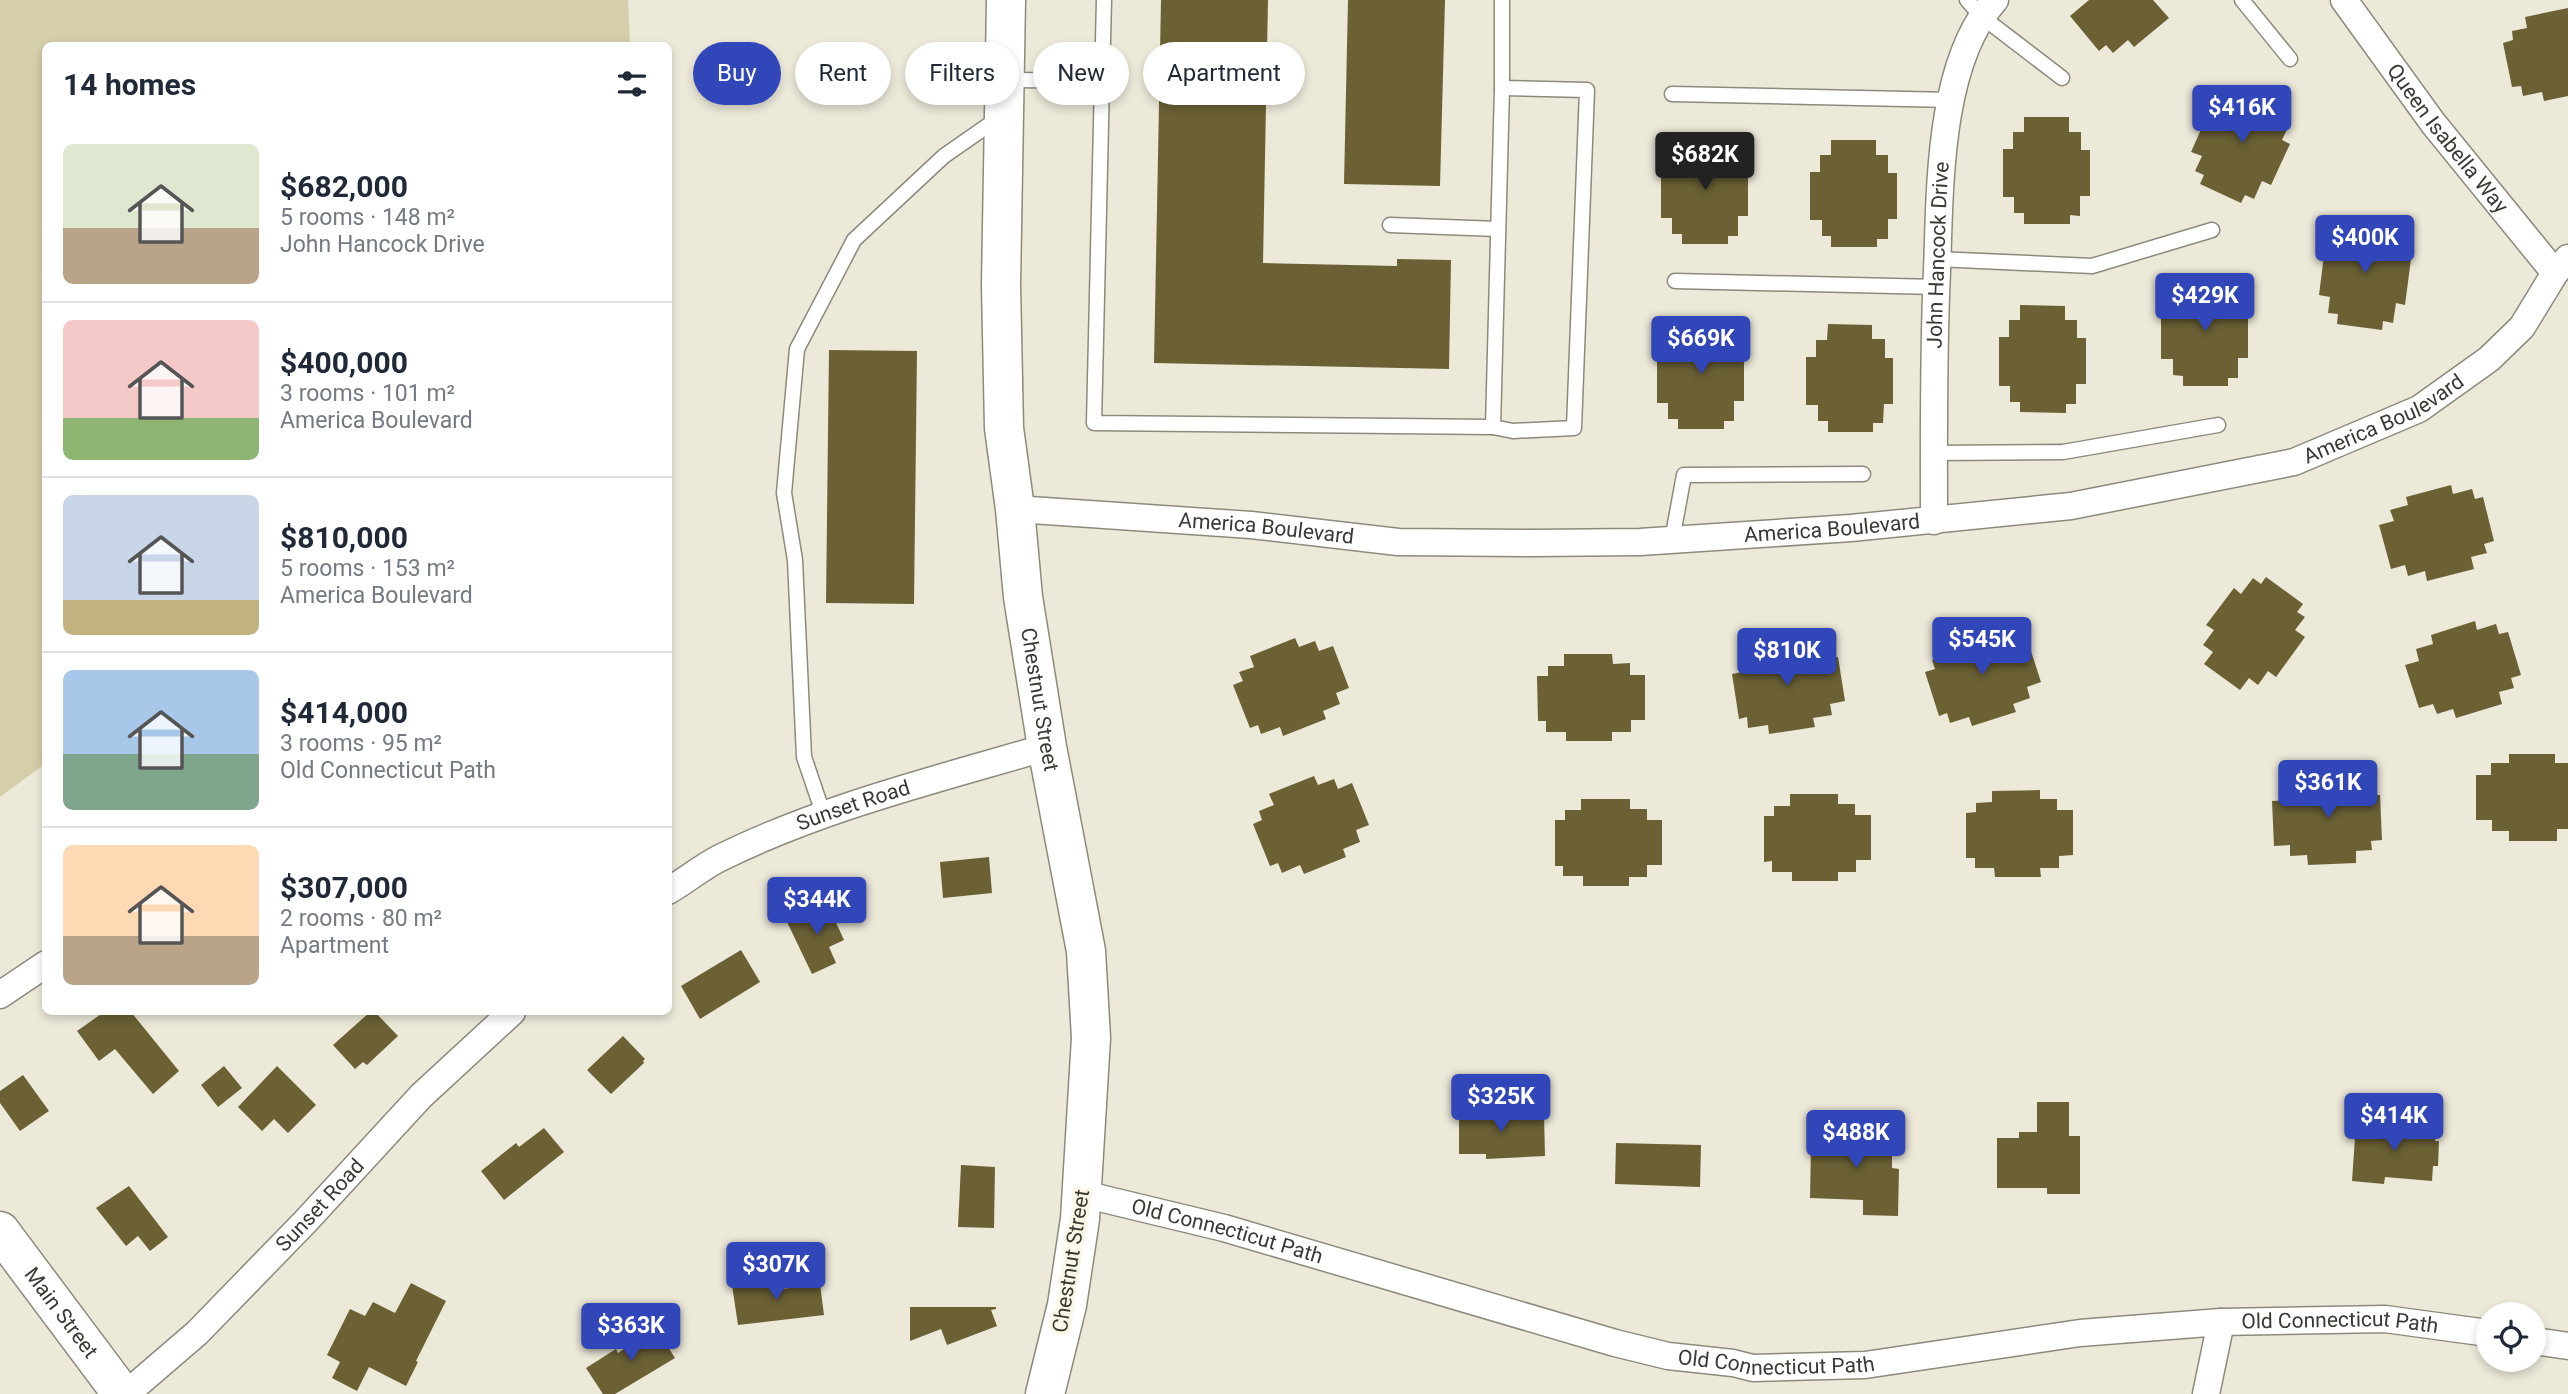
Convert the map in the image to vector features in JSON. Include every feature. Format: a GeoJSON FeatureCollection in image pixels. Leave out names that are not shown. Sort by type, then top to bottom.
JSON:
{"type":"FeatureCollection","features":[{"type":"Feature","properties":{"kind":"main road","name":"Chestnut Street"},"geometry":{"type":"LineString","coordinates":[[1005,42],[1006,0]]}},
{"type":"Feature","properties":{"kind":"main road","name":"Chestnut Street"},"geometry":{"type":"LineString","coordinates":[[1004,105],[1001,285],[1004,428],[1023,597],[1047,747],[1086,951],[1091,1038],[1083,1194],[1066,1304],[1045,1394]]}},
{"type":"Feature","properties":{"kind":"main road","name":"Main Street"},"geometry":{"type":"LineString","coordinates":[[0,1231],[124,1394]]}},
{"type":"Feature","properties":{"kind":"street","name":"Queen Isabella Way"},"geometry":{"type":"LineString","coordinates":[[2344,0],[2434,123],[2561,266]]}},
{"type":"Feature","properties":{"kind":"street","name":"John Hancock Drive"},"geometry":{"type":"LineString","coordinates":[[1934,521],[1936,287],[1942,140],[1963,55],[1981,5]]}},
{"type":"Feature","properties":{"kind":"street","name":"America Boulevard"},"geometry":{"type":"LineString","coordinates":[[1015,509],[1251,525],[1398,542],[1599,543],[1934,521],[2071,506],[2294,463],[2419,409],[2489,359],[2522,327],[2561,266]]}},
{"type":"Feature","properties":{"kind":"street","name":"Sunset Road"},"geometry":{"type":"LineString","coordinates":[[672,888],[716,860],[824,816],[1047,747]]}},
{"type":"Feature","properties":{"kind":"street"},"geometry":{"type":"LineString","coordinates":[[0,995],[42,967]]}},
{"type":"Feature","properties":{"kind":"street","name":"Sunset Road"},"geometry":{"type":"LineString","coordinates":[[124,1394],[197,1333],[305,1222],[421,1096],[509,1015]]}},
{"type":"Feature","properties":{"kind":"street","name":"Old Connecticut Path"},"geometry":{"type":"LineString","coordinates":[[1083,1194],[1224,1228],[1615,1343],[1668,1356],[1733,1363],[1753,1368],[1865,1365],[2080,1333],[2221,1322],[2385,1320],[2476,1331]]}},
{"type":"Feature","properties":{"kind":"street"},"geometry":{"type":"LineString","coordinates":[[2206,1394],[2221,1322]]}},
{"type":"Feature","properties":{"kind":"street"},"geometry":{"type":"LineString","coordinates":[[2546,1343],[2568,1346]]}},
{"type":"Feature","properties":{"kind":"lane"},"geometry":{"type":"LineString","coordinates":[[1103,42],[1104,0]]}},
{"type":"Feature","properties":{"kind":"lane"},"geometry":{"type":"LineString","coordinates":[[1493,427],[1502,0]]}},
{"type":"Feature","properties":{"kind":"lane"},"geometry":{"type":"LineString","coordinates":[[2242,0],[2290,60]]}},
{"type":"Feature","properties":{"kind":"lane"},"geometry":{"type":"LineString","coordinates":[[1981,5],[2062,78]]}},
{"type":"Feature","properties":{"kind":"lane"},"geometry":{"type":"LineString","coordinates":[[1101,105],[1094,423],[1493,427],[1513,431],[1574,428],[1587,90],[1502,88]]}},
{"type":"Feature","properties":{"kind":"lane"},"geometry":{"type":"LineString","coordinates":[[1672,94],[1952,100]]}},
{"type":"Feature","properties":{"kind":"lane"},"geometry":{"type":"LineString","coordinates":[[824,816],[804,757],[795,560],[785,493],[797,349],[854,240],[996,105]]}},
{"type":"Feature","properties":{"kind":"lane"},"geometry":{"type":"LineString","coordinates":[[1390,225],[1498,229]]}},
{"type":"Feature","properties":{"kind":"lane"},"geometry":{"type":"LineString","coordinates":[[1937,259],[2092,266],[2212,230]]}},
{"type":"Feature","properties":{"kind":"lane"},"geometry":{"type":"LineString","coordinates":[[1675,281],[1936,287]]}},
{"type":"Feature","properties":{"kind":"lane"},"geometry":{"type":"LineString","coordinates":[[1934,453],[2063,452],[2218,425]]}},
{"type":"Feature","properties":{"kind":"lane"},"geometry":{"type":"LineString","coordinates":[[1672,540],[1684,475],[1863,474]]}},
{"type":"Feature","properties":{"kind":"shaded area"},"geometry":{"type":"Polygon","coordinates":[[[0,0],[628,0],[630,42],[42,42],[42,766],[0,797],[0,0]]]}},
{"type":"Feature","properties":{"kind":"building"},"geometry":{"type":"Polygon","coordinates":[[[1161,0],[1268,0],[1267,42],[1160,42],[1161,0]]]}},
{"type":"Feature","properties":{"kind":"building"},"geometry":{"type":"Polygon","coordinates":[[[1348,0],[1445,0],[1440,186],[1344,184],[1348,0]]]}},
{"type":"Feature","properties":{"kind":"building"},"geometry":{"type":"Polygon","coordinates":[[[2089,0],[2153,0],[2169,18],[2134,47],[2128,40],[2113,53],[2106,45],[2099,51],[2070,16],[2089,0]]]}},
{"type":"Feature","properties":{"kind":"building"},"geometry":{"type":"Polygon","coordinates":[[[2568,8],[2568,96],[2544,101],[2542,92],[2523,96],[2521,86],[2512,87],[2503,43],[2513,40],[2512,31],[2527,28],[2525,17],[2568,8]]]}},
{"type":"Feature","properties":{"kind":"building"},"geometry":{"type":"Polygon","coordinates":[[[2243,87],[2284,105],[2278,119],[2290,123],[2282,140],[2290,144],[2271,185],[2262,181],[2254,199],[2245,195],[2241,203],[2200,184],[2204,175],[2195,171],[2202,156],[2191,152],[2211,107],[2220,111],[2227,96],[2237,101],[2243,87]]]}},
{"type":"Feature","properties":{"kind":"building"},"geometry":{"type":"Polygon","coordinates":[[[1159,105],[1266,105],[1263,263],[1397,266],[1397,259],[1451,260],[1449,369],[1154,363],[1159,105]]]}},
{"type":"Feature","properties":{"kind":"building"},"geometry":{"type":"Polygon","coordinates":[[[2024,117],[2069,117],[2069,132],[2081,132],[2081,150],[2090,150],[2090,196],[2080,196],[2080,216],[2070,215],[2070,224],[2024,224],[2024,213],[2014,213],[2014,197],[2003,197],[2003,149],[2013,149],[2013,132],[2024,132],[2024,117]]]}},
{"type":"Feature","properties":{"kind":"building"},"geometry":{"type":"Polygon","coordinates":[[[1682,137],[1727,138],[1727,152],[1739,152],[1739,171],[1748,171],[1748,216],[1738,216],[1738,236],[1728,236],[1728,244],[1682,244],[1682,234],[1672,234],[1672,218],[1661,218],[1661,170],[1671,170],[1671,153],[1682,153],[1682,137]]]}},
{"type":"Feature","properties":{"kind":"building"},"geometry":{"type":"Polygon","coordinates":[[[1831,140],[1876,140],[1876,155],[1888,155],[1888,173],[1897,173],[1897,219],[1888,219],[1888,239],[1877,239],[1877,247],[1831,247],[1831,236],[1822,236],[1822,220],[1810,220],[1810,172],[1820,172],[1820,155],[1831,155],[1831,140]]]}},
{"type":"Feature","properties":{"kind":"building"},"geometry":{"type":"Polygon","coordinates":[[[2350,218],[2395,224],[2393,238],[2405,239],[2402,258],[2411,259],[2405,305],[2396,303],[2393,323],[2383,321],[2382,330],[2337,324],[2338,314],[2328,313],[2330,297],[2319,295],[2325,247],[2335,248],[2337,231],[2348,233],[2350,218]]]}},
{"type":"Feature","properties":{"kind":"building"},"geometry":{"type":"Polygon","coordinates":[[[2182,279],[2227,279],[2227,294],[2239,294],[2240,312],[2248,312],[2248,358],[2238,358],[2238,378],[2228,378],[2228,386],[2183,386],[2183,376],[2173,375],[2173,359],[2161,359],[2161,311],[2171,311],[2171,294],[2182,294],[2182,279]]]}},
{"type":"Feature","properties":{"kind":"building"},"geometry":{"type":"Polygon","coordinates":[[[2020,305],[2065,306],[2065,320],[2077,320],[2077,338],[2086,338],[2086,384],[2076,384],[2076,404],[2066,404],[2066,413],[2020,412],[2020,402],[2010,402],[2010,386],[1999,386],[1999,337],[2009,337],[2009,320],[2020,320],[2020,305]]]}},
{"type":"Feature","properties":{"kind":"building"},"geometry":{"type":"Polygon","coordinates":[[[1678,322],[1723,322],[1723,337],[1735,337],[1735,355],[1744,355],[1744,401],[1734,401],[1734,421],[1724,421],[1724,429],[1678,429],[1678,419],[1668,419],[1668,403],[1657,403],[1657,354],[1667,354],[1667,337],[1678,337],[1678,322]]]}},
{"type":"Feature","properties":{"kind":"building"},"geometry":{"type":"Polygon","coordinates":[[[1828,324],[1872,325],[1872,339],[1885,339],[1885,358],[1893,358],[1893,404],[1884,404],[1883,423],[1873,423],[1873,432],[1828,432],[1828,421],[1818,421],[1818,405],[1806,405],[1806,357],[1816,357],[1816,340],[1827,340],[1828,324]]]}},
{"type":"Feature","properties":{"kind":"building"},"geometry":{"type":"Polygon","coordinates":[[[829,350],[917,351],[914,604],[826,603],[829,350]]]}},
{"type":"Feature","properties":{"kind":"building"},"geometry":{"type":"Polygon","coordinates":[[[2451,485],[2453,494],[2472,489],[2475,499],[2483,497],[2494,541],[2484,544],[2487,553],[2471,557],[2474,569],[2427,581],[2425,571],[2408,576],[2405,565],[2391,569],[2379,525],[2394,521],[2390,510],[2408,505],[2406,497],[2451,485]]]}},
{"type":"Feature","properties":{"kind":"building"},"geometry":{"type":"Polygon","coordinates":[[[2266,577],[2303,604],[2297,612],[2305,617],[2295,630],[2305,637],[2276,677],[2268,671],[2258,685],[2249,678],[2240,690],[2204,664],[2213,652],[2203,645],[2214,630],[2206,625],[2234,588],[2241,594],[2253,578],[2261,584],[2266,577]]]}},
{"type":"Feature","properties":{"kind":"building"},"geometry":{"type":"Polygon","coordinates":[[[2475,621],[2477,630],[2496,624],[2499,634],[2508,632],[2521,675],[2511,678],[2514,688],[2499,692],[2502,704],[2456,718],[2453,709],[2437,714],[2433,704],[2419,708],[2405,665],[2419,661],[2416,649],[2433,644],[2431,635],[2475,621]]]}},
{"type":"Feature","properties":{"kind":"building"},"geometry":{"type":"Polygon","coordinates":[[[1990,629],[1993,638],[2009,633],[2013,644],[2027,639],[2041,682],[2027,687],[2030,698],[2013,704],[2016,712],[1972,726],[1969,717],[1950,723],[1947,713],[1939,716],[1925,672],[1935,669],[1932,660],[1947,655],[1944,644],[1990,629]]]}},
{"type":"Feature","properties":{"kind":"building"},"geometry":{"type":"Polygon","coordinates":[[[1295,638],[1299,647],[1315,641],[1319,651],[1333,646],[1349,688],[1336,693],[1340,704],[1323,711],[1326,719],[1283,736],[1280,727],[1261,734],[1258,725],[1250,728],[1233,685],[1243,681],[1239,672],[1254,667],[1250,656],[1295,638]]]}},
{"type":"Feature","properties":{"kind":"building"},"geometry":{"type":"Polygon","coordinates":[[[1803,641],[1804,651],[1821,648],[1822,659],[1838,657],[1845,701],[1830,704],[1832,715],[1813,718],[1815,727],[1769,734],[1768,725],[1748,728],[1747,717],[1739,719],[1732,674],[1742,672],[1741,662],[1756,660],[1755,648],[1803,641]]]}},
{"type":"Feature","properties":{"kind":"building"},"geometry":{"type":"Polygon","coordinates":[[[1564,654],[1612,654],[1613,664],[1630,663],[1630,675],[1645,675],[1645,720],[1631,720],[1631,732],[1612,732],[1612,741],[1566,741],[1566,732],[1546,732],[1546,721],[1538,721],[1537,676],[1548,676],[1548,666],[1564,666],[1564,654]]]}},
{"type":"Feature","properties":{"kind":"building"},"geometry":{"type":"Polygon","coordinates":[[[2509,754],[2555,754],[2555,763],[2568,763],[2568,829],[2557,829],[2557,841],[2509,841],[2509,831],[2492,831],[2492,820],[2476,820],[2476,775],[2491,775],[2491,763],[2509,763],[2509,754]]]}},
{"type":"Feature","properties":{"kind":"building"},"geometry":{"type":"Polygon","coordinates":[[[1314,776],[1318,785],[1334,779],[1338,789],[1352,783],[1369,825],[1356,830],[1360,842],[1343,849],[1346,857],[1304,874],[1300,865],[1282,873],[1278,863],[1270,866],[1253,824],[1262,820],[1259,811],[1274,805],[1269,794],[1314,776]]]}},
{"type":"Feature","properties":{"kind":"building"},"geometry":{"type":"Polygon","coordinates":[[[2351,776],[2351,786],[2371,785],[2371,795],[2380,795],[2382,840],[2371,841],[2372,850],[2356,851],[2356,863],[2308,865],[2307,855],[2290,856],[2290,845],[2274,846],[2272,801],[2287,800],[2287,788],[2305,787],[2305,778],[2351,776]]]}},
{"type":"Feature","properties":{"kind":"building"},"geometry":{"type":"Polygon","coordinates":[[[2040,790],[2040,799],[2057,799],[2057,810],[2073,810],[2073,855],[2059,856],[2059,868],[2040,868],[2041,877],[1995,877],[1994,868],[1975,868],[1975,858],[1966,858],[1966,813],[1976,812],[1976,803],[1992,802],[1992,791],[2040,790]]]}},
{"type":"Feature","properties":{"kind":"building"},"geometry":{"type":"Polygon","coordinates":[[[1790,794],[1838,794],[1838,804],[1855,804],[1855,815],[1871,815],[1871,860],[1856,860],[1856,872],[1838,872],[1838,881],[1792,881],[1792,872],[1772,872],[1772,861],[1764,862],[1764,816],[1774,816],[1774,806],[1790,806],[1790,794]]]}},
{"type":"Feature","properties":{"kind":"building"},"geometry":{"type":"Polygon","coordinates":[[[1581,799],[1630,799],[1630,809],[1647,809],[1647,820],[1662,820],[1662,865],[1647,865],[1647,877],[1629,877],[1629,886],[1583,886],[1583,876],[1563,876],[1563,866],[1555,866],[1555,820],[1565,820],[1565,810],[1581,810],[1581,799]]]}},
{"type":"Feature","properties":{"kind":"building"},"geometry":{"type":"Polygon","coordinates":[[[989,857],[992,893],[943,898],[940,862],[989,857]]]}},
{"type":"Feature","properties":{"kind":"building"},"geometry":{"type":"Polygon","coordinates":[[[827,903],[844,940],[829,947],[836,963],[812,974],[787,922],[827,903]]]}},
{"type":"Feature","properties":{"kind":"building"},"geometry":{"type":"Polygon","coordinates":[[[741,950],[760,982],[700,1019],[681,986],[741,950]]]}},
{"type":"Feature","properties":{"kind":"building"},"geometry":{"type":"Polygon","coordinates":[[[100,1015],[133,1015],[179,1071],[153,1094],[115,1049],[99,1061],[77,1031],[100,1015]]]}},
{"type":"Feature","properties":{"kind":"building"},"geometry":{"type":"Polygon","coordinates":[[[367,1015],[378,1015],[398,1036],[367,1065],[363,1062],[355,1069],[333,1045],[367,1015]]]}},
{"type":"Feature","properties":{"kind":"building"},"geometry":{"type":"Polygon","coordinates":[[[623,1036],[645,1059],[611,1094],[587,1070],[623,1036]]]}},
{"type":"Feature","properties":{"kind":"building"},"geometry":{"type":"Polygon","coordinates":[[[224,1066],[242,1088],[218,1107],[201,1085],[224,1066]]]}},
{"type":"Feature","properties":{"kind":"building"},"geometry":{"type":"Polygon","coordinates":[[[277,1066],[316,1105],[288,1133],[274,1119],[262,1131],[238,1107],[277,1066]]]}},
{"type":"Feature","properties":{"kind":"building"},"geometry":{"type":"Polygon","coordinates":[[[23,1075],[49,1111],[20,1131],[0,1103],[0,1091],[23,1075]]]}},
{"type":"Feature","properties":{"kind":"building"},"geometry":{"type":"Polygon","coordinates":[[[2037,1102],[2069,1102],[2069,1136],[2080,1136],[2080,1194],[2047,1194],[2047,1188],[1997,1188],[1997,1138],[2019,1138],[2019,1132],[2037,1132],[2037,1102]]]}},
{"type":"Feature","properties":{"kind":"building"},"geometry":{"type":"Polygon","coordinates":[[[1514,1110],[1514,1115],[1544,1114],[1545,1156],[1486,1159],[1486,1154],[1459,1154],[1459,1111],[1514,1110]]]}},
{"type":"Feature","properties":{"kind":"building"},"geometry":{"type":"Polygon","coordinates":[[[2395,1121],[2419,1123],[2419,1129],[2436,1130],[2435,1141],[2439,1141],[2438,1166],[2433,1166],[2432,1181],[2385,1177],[2384,1184],[2352,1181],[2356,1123],[2395,1126],[2395,1121]]]}},
{"type":"Feature","properties":{"kind":"building"},"geometry":{"type":"Polygon","coordinates":[[[1828,1124],[1873,1125],[1873,1139],[1892,1140],[1892,1168],[1899,1169],[1898,1216],[1863,1215],[1863,1200],[1810,1198],[1811,1145],[1828,1145],[1828,1124]]]}},
{"type":"Feature","properties":{"kind":"building"},"geometry":{"type":"Polygon","coordinates":[[[544,1128],[564,1152],[504,1200],[481,1171],[516,1143],[519,1147],[544,1128]]]}},
{"type":"Feature","properties":{"kind":"building"},"geometry":{"type":"Polygon","coordinates":[[[1616,1143],[1701,1145],[1700,1187],[1615,1184],[1616,1143]]]}},
{"type":"Feature","properties":{"kind":"building"},"geometry":{"type":"Polygon","coordinates":[[[961,1165],[995,1167],[994,1228],[958,1227],[961,1165]]]}},
{"type":"Feature","properties":{"kind":"building"},"geometry":{"type":"Polygon","coordinates":[[[129,1186],[168,1237],[150,1251],[138,1236],[126,1246],[96,1208],[129,1186]]]}},
{"type":"Feature","properties":{"kind":"building"},"geometry":{"type":"Polygon","coordinates":[[[780,1278],[782,1289],[820,1284],[824,1315],[738,1325],[732,1285],[780,1278]]]}},
{"type":"Feature","properties":{"kind":"building"},"geometry":{"type":"Polygon","coordinates":[[[411,1283],[446,1301],[406,1386],[369,1367],[357,1391],[332,1378],[340,1362],[327,1355],[350,1309],[365,1316],[373,1302],[395,1313],[411,1283]]]}},
{"type":"Feature","properties":{"kind":"building"},"geometry":{"type":"Polygon","coordinates":[[[910,1307],[996,1307],[991,1310],[997,1326],[947,1345],[941,1329],[910,1341],[910,1307]]]}},
{"type":"Feature","properties":{"kind":"building"},"geometry":{"type":"Polygon","coordinates":[[[656,1328],[675,1358],[615,1394],[603,1394],[586,1368],[616,1349],[618,1353],[656,1328]]]}}]}
